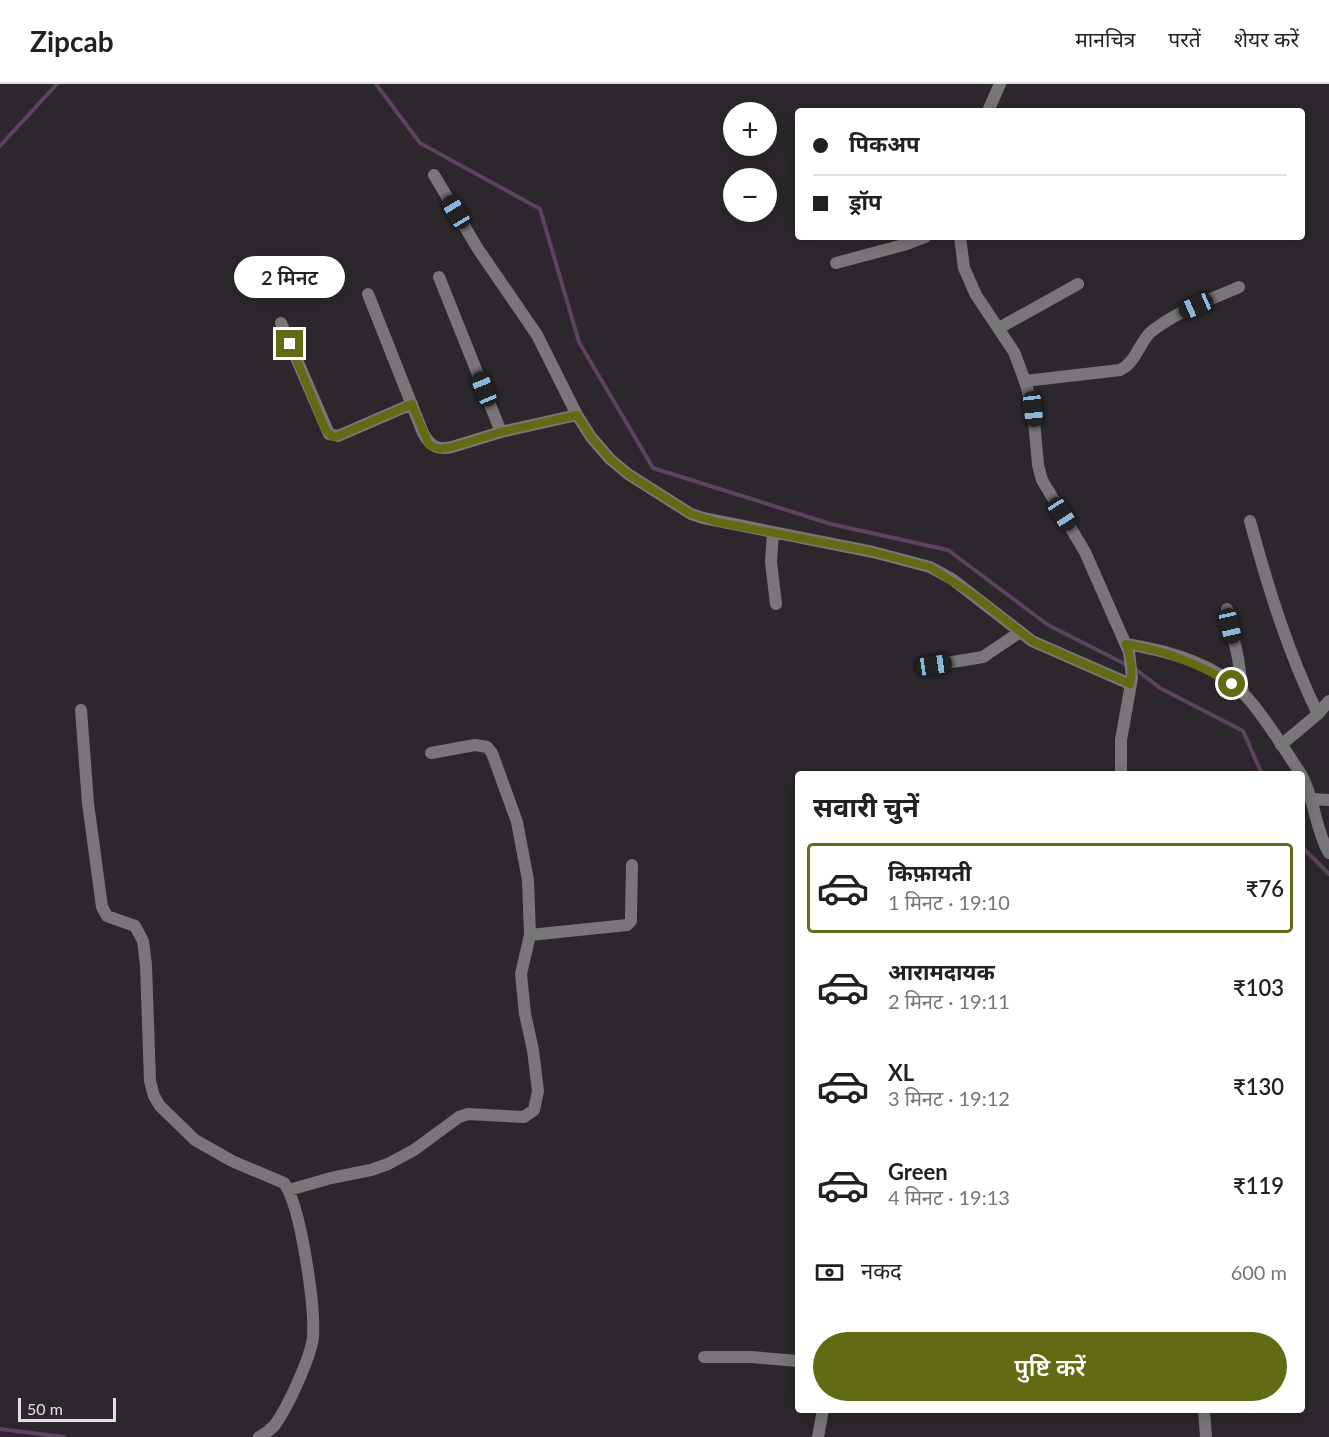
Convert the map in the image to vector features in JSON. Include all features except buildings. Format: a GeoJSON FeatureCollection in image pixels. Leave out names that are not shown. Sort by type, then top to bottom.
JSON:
{"type":"FeatureCollection","features":[{"type":"Feature","properties":{"kind":"street"},"geometry":{"type":"LineString","coordinates":[[989,108],[1000,84]]}},
{"type":"Feature","properties":{"kind":"street"},"geometry":{"type":"LineString","coordinates":[[434,176],[478,249],[537,335],[577,415],[591,437],[610,459],[628,474],[691,514],[717,522],[873,552],[930,567],[959,585],[1032,641],[1131,681]]}},
{"type":"Feature","properties":{"kind":"street"},"geometry":{"type":"LineString","coordinates":[[836,263],[917,240]]}},
{"type":"Feature","properties":{"kind":"street"},"geometry":{"type":"LineString","coordinates":[[960,240],[964,268],[976,295],[1014,352],[1026,381],[1033,409],[1038,465],[1042,480],[1085,552],[1128,648],[1131,681],[1121,740],[1121,771]]}},
{"type":"Feature","properties":{"kind":"street"},"geometry":{"type":"LineString","coordinates":[[439,277],[501,432]]}},
{"type":"Feature","properties":{"kind":"street"},"geometry":{"type":"LineString","coordinates":[[999,328],[1078,284]]}},
{"type":"Feature","properties":{"kind":"street"},"geometry":{"type":"LineString","coordinates":[[1026,381],[1120,370],[1130,363],[1145,337],[1160,325],[1174,316],[1239,287]]}},
{"type":"Feature","properties":{"kind":"street"},"geometry":{"type":"LineString","coordinates":[[368,294],[429,445],[452,447],[501,432],[577,415]]}},
{"type":"Feature","properties":{"kind":"street"},"geometry":{"type":"LineString","coordinates":[[281,322],[329,434],[338,436],[412,404]]}},
{"type":"Feature","properties":{"kind":"street"},"geometry":{"type":"LineString","coordinates":[[1250,521],[1266,578],[1302,681],[1318,714]]}},
{"type":"Feature","properties":{"kind":"street"},"geometry":{"type":"LineString","coordinates":[[772,533],[771,562],[776,604]]}},
{"type":"Feature","properties":{"kind":"street"},"geometry":{"type":"LineString","coordinates":[[1227,609],[1238,658],[1242,693]]}},
{"type":"Feature","properties":{"kind":"street"},"geometry":{"type":"LineString","coordinates":[[934,665],[983,657],[1020,632]]}},
{"type":"Feature","properties":{"kind":"street"},"geometry":{"type":"LineString","coordinates":[[1128,648],[1166,653],[1192,662],[1232,684],[1242,693],[1298,771]]}},
{"type":"Feature","properties":{"kind":"street"},"geometry":{"type":"LineString","coordinates":[[1281,745],[1318,714],[1329,701]]}},
{"type":"Feature","properties":{"kind":"street"},"geometry":{"type":"LineString","coordinates":[[81,710],[88,803],[102,907],[107,916],[135,926],[143,941],[150,1081],[154,1096],[168,1115],[195,1140],[232,1161],[284,1183],[289,1190],[303,1247],[310,1294],[313,1338],[309,1352],[275,1425],[259,1437]]}},
{"type":"Feature","properties":{"kind":"street"},"geometry":{"type":"LineString","coordinates":[[289,1190],[388,1164],[414,1150],[459,1117],[468,1114],[515,1118],[530,1114],[537,1105],[538,1092],[533,1050],[525,1014],[521,974],[530,935],[528,880],[523,847],[514,813],[492,753],[487,747],[475,745],[431,753]]}},
{"type":"Feature","properties":{"kind":"street"},"geometry":{"type":"LineString","coordinates":[[1305,784],[1312,799],[1319,831],[1329,853]]}},
{"type":"Feature","properties":{"kind":"street"},"geometry":{"type":"LineString","coordinates":[[1312,799],[1329,800]]}},
{"type":"Feature","properties":{"kind":"street"},"geometry":{"type":"LineString","coordinates":[[530,935],[627,925],[632,915],[632,865]]}},
{"type":"Feature","properties":{"kind":"street"},"geometry":{"type":"LineString","coordinates":[[704,1357],[751,1357],[795,1362]]}},
{"type":"Feature","properties":{"kind":"street"},"geometry":{"type":"LineString","coordinates":[[818,1437],[822,1413]]}},
{"type":"Feature","properties":{"kind":"street"},"geometry":{"type":"LineString","coordinates":[[1204,1413],[1206,1437]]}},
{"type":"Feature","properties":{"kind":"waterway"},"geometry":{"type":"LineString","coordinates":[[0,146],[57,84]]}},
{"type":"Feature","properties":{"kind":"waterway"},"geometry":{"type":"LineString","coordinates":[[376,84],[420,143],[540,209],[579,342],[653,468],[831,524],[948,550],[1048,625],[1127,665]]}},
{"type":"Feature","properties":{"kind":"waterway"},"geometry":{"type":"LineString","coordinates":[[1134,668],[1160,688],[1243,731],[1261,771]]}},
{"type":"Feature","properties":{"kind":"waterway"},"geometry":{"type":"LineString","coordinates":[[1305,850],[1329,874]]}},
{"type":"Feature","properties":{"kind":"waterway"},"geometry":{"type":"LineString","coordinates":[[0,1429],[64,1437]]}},
{"type":"Feature","properties":{"kind":"route"},"geometry":{"type":"LineString","coordinates":[[290,344],[326,431],[333,437],[412,404],[429,445],[439,449],[577,415],[591,437],[610,459],[628,474],[691,514],[717,522],[873,552],[930,567],[975,596],[1032,641],[1130,684],[1132,678],[1126,644],[1166,653],[1192,662],[1232,684]]}}]}
